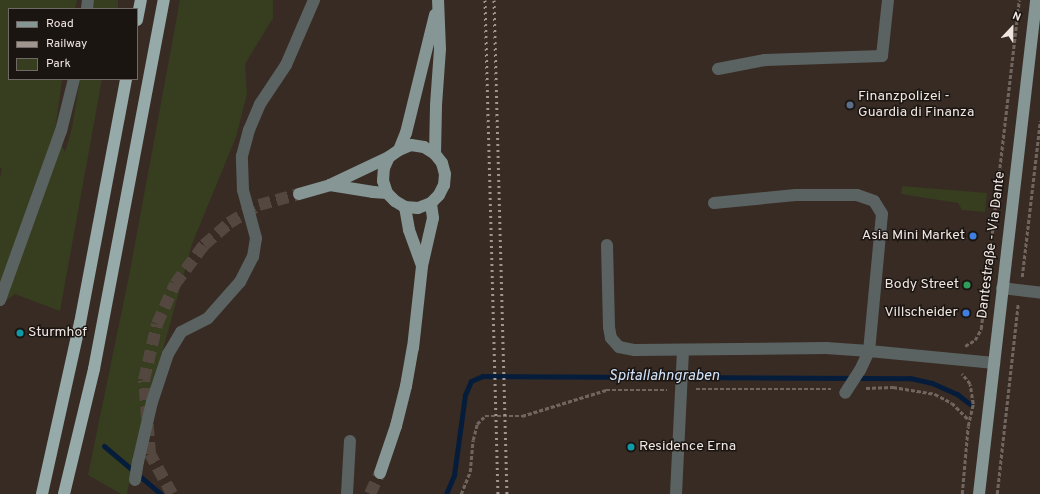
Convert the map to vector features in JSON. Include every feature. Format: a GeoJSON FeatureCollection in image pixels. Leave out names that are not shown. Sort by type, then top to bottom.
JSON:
{"type":"FeatureCollection","features":[{"type":"Feature","properties":{"kind":"highway"},"geometry":{"type":"LineString","coordinates":[[138,15],[141,0]]}},
{"type":"Feature","properties":{"kind":"highway"},"geometry":{"type":"LineString","coordinates":[[64,494],[94,369],[164,0]]}},
{"type":"Feature","properties":{"kind":"highway"},"geometry":{"type":"LineString","coordinates":[[42,494],[80,323],[126,80]]}},
{"type":"Feature","properties":{"kind":"main road","name":"Dantestraße - Via Dante"},"geometry":{"type":"LineString","coordinates":[[979,494],[1036,0]]}},
{"type":"Feature","properties":{"kind":"main road"},"geometry":{"type":"LineString","coordinates":[[299,194],[330,185],[394,153],[411,146],[424,147],[435,154],[442,163],[445,174],[442,190],[431,203],[418,208],[405,207],[395,201],[387,193],[383,181],[384,168],[394,153],[406,133],[438,1]]}},
{"type":"Feature","properties":{"kind":"main road"},"geometry":{"type":"LineString","coordinates":[[435,154],[436,105],[440,49],[438,1]]}},
{"type":"Feature","properties":{"kind":"main road"},"geometry":{"type":"LineString","coordinates":[[330,185],[387,193]]}},
{"type":"Feature","properties":{"kind":"main road"},"geometry":{"type":"LineString","coordinates":[[380,473],[406,386],[413,348],[422,266],[433,218],[431,203]]}},
{"type":"Feature","properties":{"kind":"main road"},"geometry":{"type":"LineString","coordinates":[[405,207],[409,230],[422,266]]}},
{"type":"Feature","properties":{"kind":"street"},"geometry":{"type":"LineString","coordinates":[[135,480],[137,464],[152,402],[168,354],[181,332],[208,318],[240,282],[252,257],[256,238],[243,190],[242,156],[248,130],[260,104],[286,65],[314,0]]}},
{"type":"Feature","properties":{"kind":"street"},"geometry":{"type":"LineString","coordinates":[[718,69],[765,60],[882,56],[888,0]]}},
{"type":"Feature","properties":{"kind":"street"},"geometry":{"type":"LineString","coordinates":[[0,300],[61,132],[74,80]]}},
{"type":"Feature","properties":{"kind":"street"},"geometry":{"type":"LineString","coordinates":[[714,203],[796,195],[857,195],[874,201],[882,214],[869,351],[860,370],[848,388]]}},
{"type":"Feature","properties":{"kind":"street"},"geometry":{"type":"LineString","coordinates":[[606,245],[611,338],[619,347],[635,350],[826,348],[994,364]]}},
{"type":"Feature","properties":{"kind":"street"},"geometry":{"type":"LineString","coordinates":[[1002,288],[1040,293]]}},
{"type":"Feature","properties":{"kind":"street"},"geometry":{"type":"LineString","coordinates":[[676,494],[683,350]]}},
{"type":"Feature","properties":{"kind":"street"},"geometry":{"type":"LineString","coordinates":[[347,494],[350,441]]}},
{"type":"Feature","properties":{"kind":"path"},"geometry":{"type":"LineString","coordinates":[[962,494],[968,426],[973,404],[970,384],[961,372],[962,360],[964,346],[975,340],[980,329],[1018,0]]}},
{"type":"Feature","properties":{"kind":"path"},"geometry":{"type":"LineString","coordinates":[[997,494],[1004,431]]}},
{"type":"Feature","properties":{"kind":"green space"},"geometry":{"type":"Polygon","coordinates":[[[0,0],[77,0],[75,8],[8,8],[8,80],[62,80],[55,132],[65,152],[72,128],[80,80],[102,80],[60,311],[15,294],[0,305],[0,177],[2,169],[0,167],[0,0]]]}},
{"type":"Feature","properties":{"kind":"green space"},"geometry":{"type":"Polygon","coordinates":[[[93,0],[118,0],[118,8],[93,8],[93,0]]]}},
{"type":"Feature","properties":{"kind":"green space"},"geometry":{"type":"Polygon","coordinates":[[[180,0],[273,0],[273,18],[245,64],[247,94],[236,137],[192,244],[136,448],[127,494],[121,494],[88,475],[130,271],[180,0]]]}},
{"type":"Feature","properties":{"kind":"green space"},"geometry":{"type":"Polygon","coordinates":[[[902,186],[987,193],[985,212],[962,210],[958,203],[901,194],[902,186]]]}},
{"type":"Feature","properties":{"kind":"waterway","name":"Spitallahngraben"},"geometry":{"type":"LineString","coordinates":[[446,494],[454,475],[465,395],[471,381],[483,376],[910,378],[932,383],[957,394],[970,404]]}},
{"type":"Feature","properties":{"kind":"waterway"},"geometry":{"type":"LineString","coordinates":[[104,446],[161,494]]}},
{"type":"Feature","properties":{"kind":"tunnel"},"geometry":{"type":"LineString","coordinates":[[172,494],[150,454],[144,380],[157,324],[175,284],[204,245],[229,223],[259,205],[299,194]]}},
{"type":"Feature","properties":{"kind":"tunnel"},"geometry":{"type":"LineString","coordinates":[[370,494],[380,473]]}},
{"type":"Feature","properties":{"kind":"railway"},"geometry":{"type":"LineString","coordinates":[[485,0],[498,494]]}},
{"type":"Feature","properties":{"kind":"railway"},"geometry":{"type":"LineString","coordinates":[[494,0],[507,494]]}},
{"type":"Feature","properties":{"kind":"place","name":"Finanzpolizei - Guardia di Finanza"},"geometry":{"type":"Point","coordinates":[850,105]}},
{"type":"Feature","properties":{"kind":"place","name":"Asia Mini Market"},"geometry":{"type":"Point","coordinates":[973,236]}},
{"type":"Feature","properties":{"kind":"place","name":"Body Street"},"geometry":{"type":"Point","coordinates":[967,285]}},
{"type":"Feature","properties":{"kind":"place","name":"Villscheider"},"geometry":{"type":"Point","coordinates":[966,313]}},
{"type":"Feature","properties":{"kind":"place","name":"Sturmhof"},"geometry":{"type":"Point","coordinates":[20,333]}},
{"type":"Feature","properties":{"kind":"place","name":"Residence Erna"},"geometry":{"type":"Point","coordinates":[631,447]}}]}
